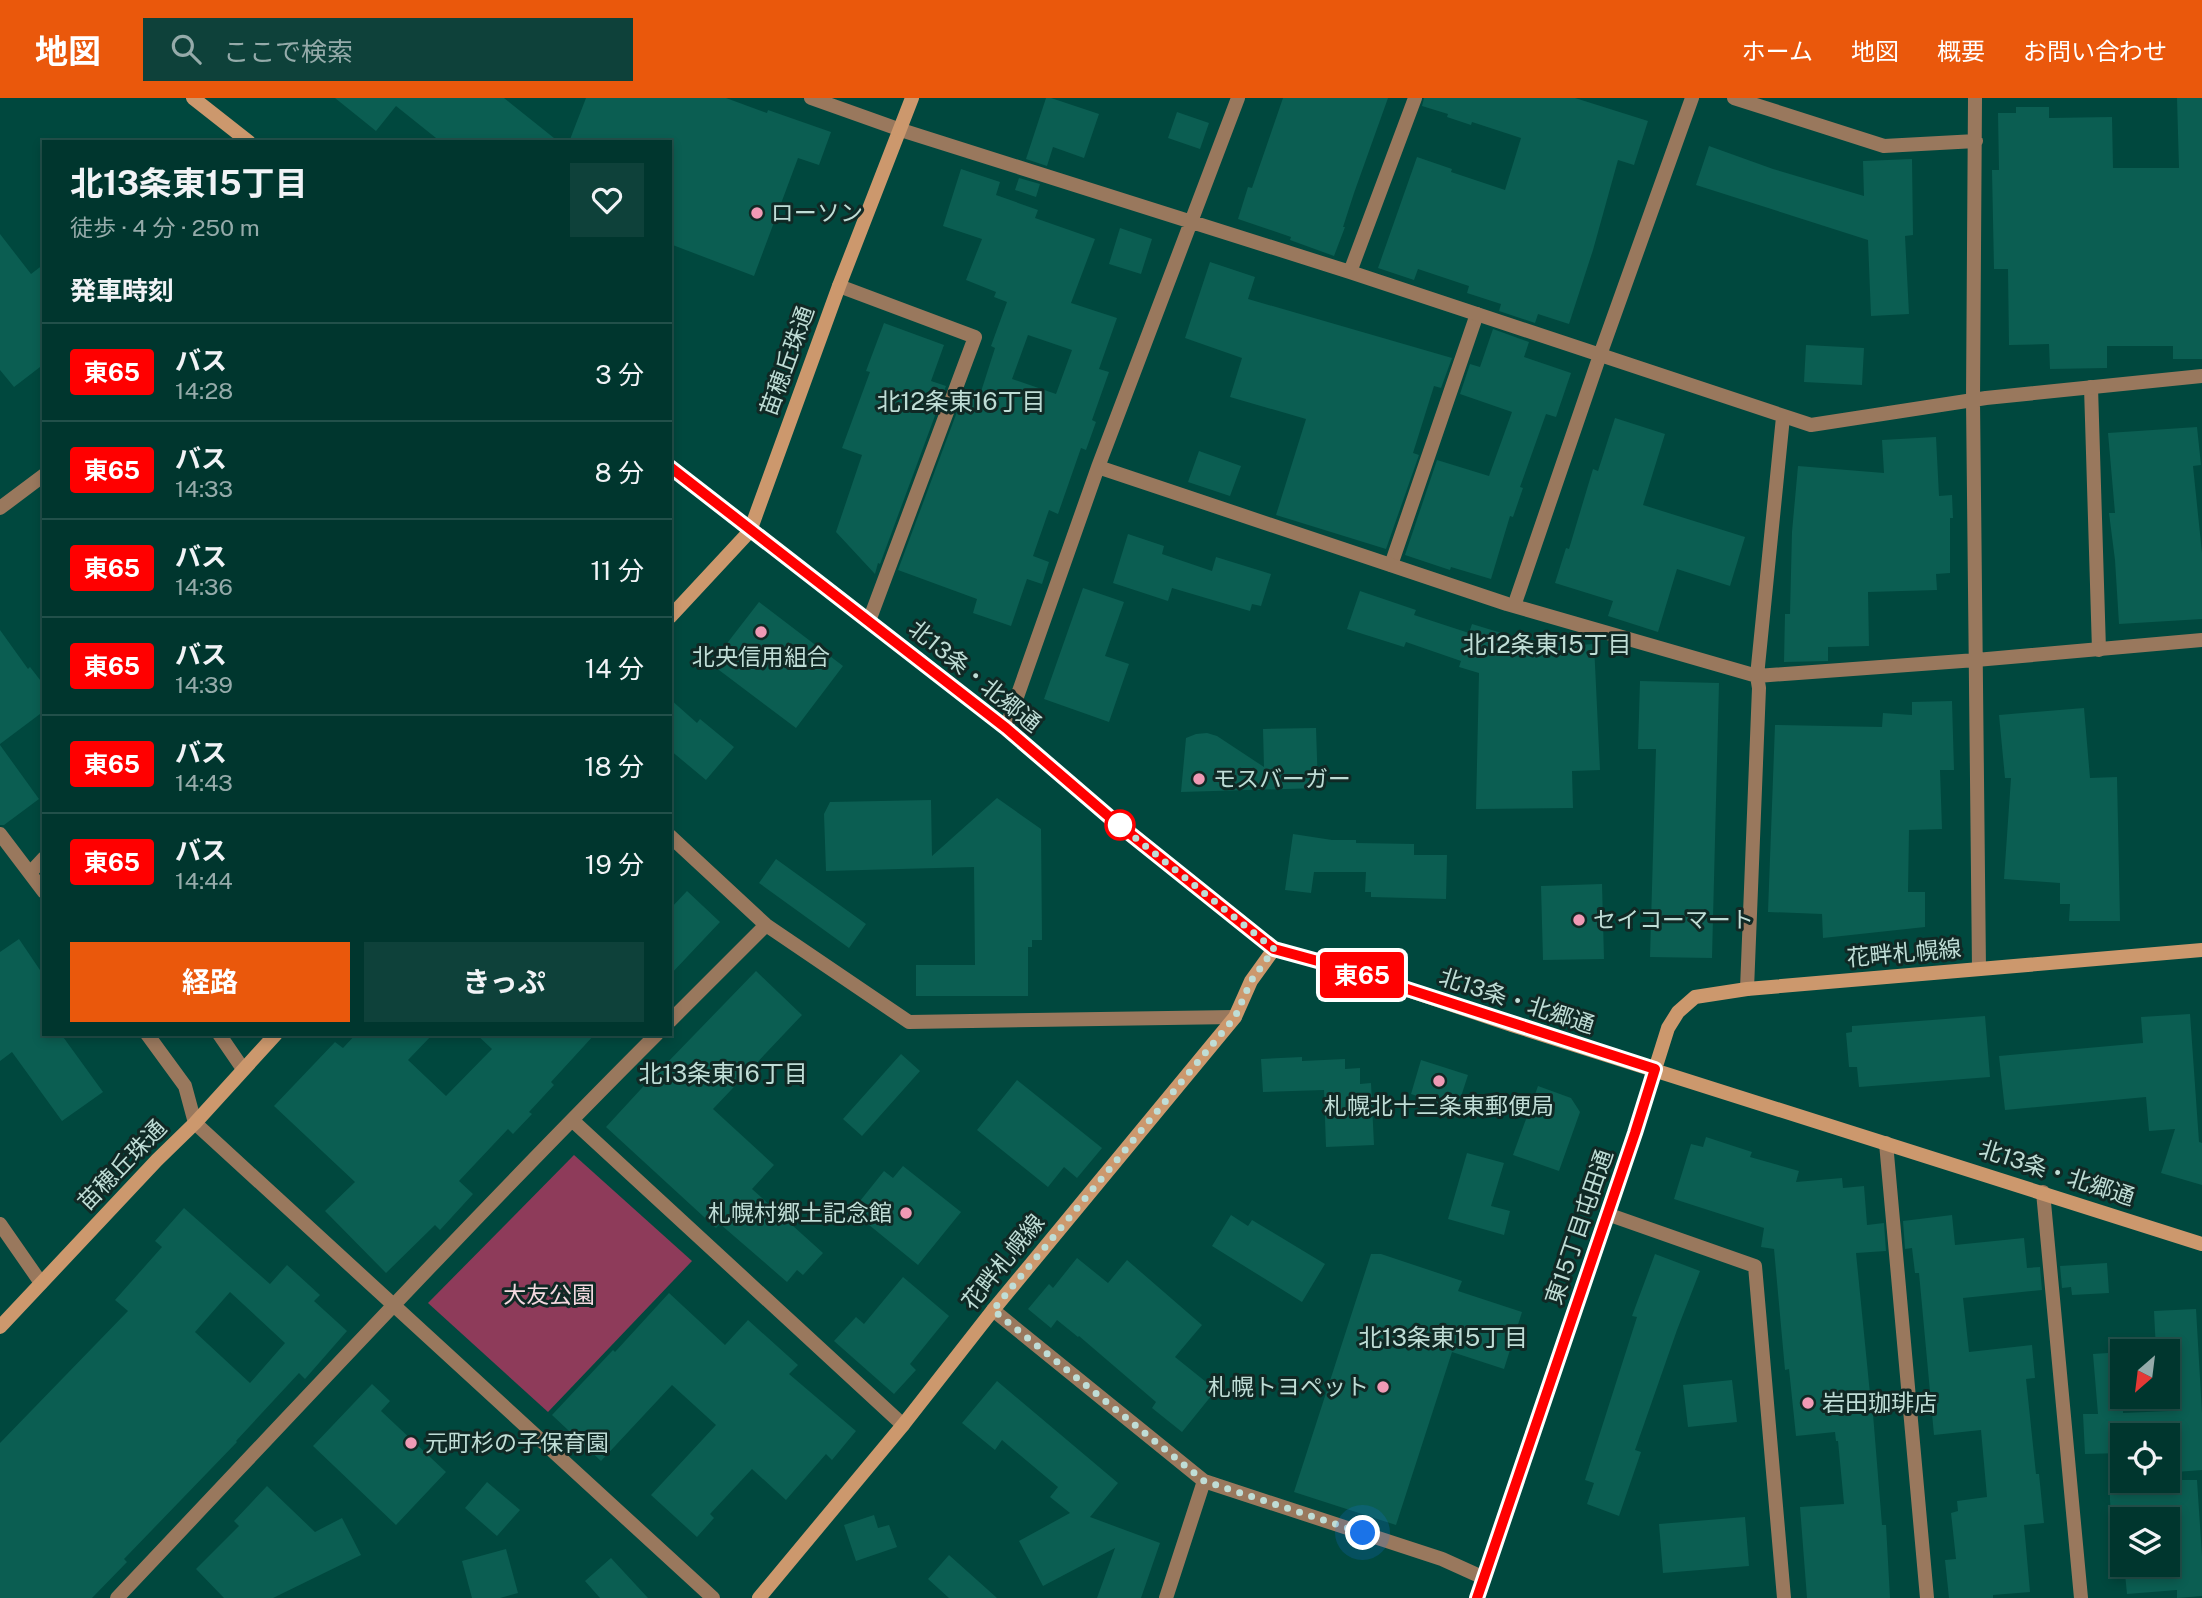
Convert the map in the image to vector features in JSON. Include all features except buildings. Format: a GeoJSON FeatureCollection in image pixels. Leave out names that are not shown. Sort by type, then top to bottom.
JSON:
{"type":"FeatureCollection","features":[{"type":"Feature","properties":{"kind":"street"},"geometry":{"type":"LineString","coordinates":[[192,98],[246,140]]}},
{"type":"Feature","properties":{"kind":"street"},"geometry":{"type":"LineString","coordinates":[[811,98],[901,131],[1350,272],[1811,425],[1973,400],[2202,376]]}},
{"type":"Feature","properties":{"kind":"street","name":"苗穂丘珠通"},"geometry":{"type":"LineString","coordinates":[[672,615],[750,531],[839,286],[912,98]]}},
{"type":"Feature","properties":{"kind":"street"},"geometry":{"type":"LineString","coordinates":[[1006,728],[1098,467],[1238,98]]}},
{"type":"Feature","properties":{"kind":"street"},"geometry":{"type":"LineString","coordinates":[[1350,272],[1415,98]]}},
{"type":"Feature","properties":{"kind":"street"},"geometry":{"type":"LineString","coordinates":[[1514,606],[1692,98]]}},
{"type":"Feature","properties":{"kind":"street"},"geometry":{"type":"LineString","coordinates":[[1734,98],[1884,146],[1976,141]]}},
{"type":"Feature","properties":{"kind":"street"},"geometry":{"type":"LineString","coordinates":[[1975,98],[1973,400],[1979,969]]}},
{"type":"Feature","properties":{"kind":"street"},"geometry":{"type":"LineString","coordinates":[[839,286],[975,337],[869,621]]}},
{"type":"Feature","properties":{"kind":"street"},"geometry":{"type":"LineString","coordinates":[[1391,565],[1477,314]]}},
{"type":"Feature","properties":{"kind":"street"},"geometry":{"type":"LineString","coordinates":[[2091,387],[2099,650]]}},
{"type":"Feature","properties":{"kind":"street"},"geometry":{"type":"LineString","coordinates":[[1747,989],[1759,688],[1757,676],[1783,417]]}},
{"type":"Feature","properties":{"kind":"street"},"geometry":{"type":"LineString","coordinates":[[1098,467],[1514,606],[1757,676],[2202,640]]}},
{"type":"Feature","properties":{"kind":"street","name":"北13条・北郷通"},"geometry":{"type":"LineString","coordinates":[[672,469],[1006,728],[1113,820],[1274,949],[1336,966],[2202,1244]]}},
{"type":"Feature","properties":{"kind":"street"},"geometry":{"type":"LineString","coordinates":[[0,508],[42,476]]}},
{"type":"Feature","properties":{"kind":"street"},"geometry":{"type":"LineString","coordinates":[[0,834],[42,889]]}},
{"type":"Feature","properties":{"kind":"street"},"geometry":{"type":"LineString","coordinates":[[672,838],[766,925],[909,1022],[1235,1017]]}},
{"type":"Feature","properties":{"kind":"street"},"geometry":{"type":"LineString","coordinates":[[30,873],[42,860]]}},
{"type":"Feature","properties":{"kind":"street"},"geometry":{"type":"LineString","coordinates":[[672,1019],[766,925]]}},
{"type":"Feature","properties":{"kind":"street","name":"花畔札幌線"},"geometry":{"type":"LineString","coordinates":[[759,1598],[1235,1017],[1251,981],[1274,949]]}},
{"type":"Feature","properties":{"kind":"street","name":"花畔札幌線"},"geometry":{"type":"LineString","coordinates":[[1655,1069],[1668,1028],[1678,1012],[1695,997],[1747,989],[2202,950]]}},
{"type":"Feature","properties":{"kind":"street"},"geometry":{"type":"LineString","coordinates":[[148,1036],[185,1086],[195,1122],[713,1598]]}},
{"type":"Feature","properties":{"kind":"street"},"geometry":{"type":"LineString","coordinates":[[220,1036],[243,1069]]}},
{"type":"Feature","properties":{"kind":"street","name":"苗穂丘珠通"},"geometry":{"type":"LineString","coordinates":[[0,1327],[274,1036]]}},
{"type":"Feature","properties":{"kind":"street"},"geometry":{"type":"LineString","coordinates":[[117,1598],[655,1036]]}},
{"type":"Feature","properties":{"kind":"street","name":"東15丁目屯田通"},"geometry":{"type":"LineString","coordinates":[[1477,1598],[1655,1069]]}},
{"type":"Feature","properties":{"kind":"street"},"geometry":{"type":"LineString","coordinates":[[572,1120],[903,1425]]}},
{"type":"Feature","properties":{"kind":"street"},"geometry":{"type":"LineString","coordinates":[[1886,1143],[1927,1598]]}},
{"type":"Feature","properties":{"kind":"street"},"geometry":{"type":"LineString","coordinates":[[2043,1192],[2081,1598]]}},
{"type":"Feature","properties":{"kind":"street"},"geometry":{"type":"LineString","coordinates":[[1607,1214],[1755,1266],[1784,1598]]}},
{"type":"Feature","properties":{"kind":"street"},"geometry":{"type":"LineString","coordinates":[[0,1224],[41,1283]]}},
{"type":"Feature","properties":{"kind":"street"},"geometry":{"type":"LineString","coordinates":[[993,1310],[1204,1481],[1442,1559],[1483,1578]]}},
{"type":"Feature","properties":{"kind":"street"},"geometry":{"type":"LineString","coordinates":[[1166,1598],[1204,1481]]}},
{"type":"Feature","properties":{"kind":"green space","name":"大友公園"},"geometry":{"type":"Polygon","coordinates":[[[574,1155],[692,1261],[548,1412],[428,1303],[574,1155]]]}},
{"type":"Feature","properties":{"kind":"bus line","name":"東65"},"geometry":{"type":"LineString","coordinates":[[672,468],[1006,728],[1113,820],[1274,949],[1336,966],[1655,1069],[1477,1598]]}},
{"type":"Feature","properties":{"kind":"place","name":"ローソン"},"geometry":{"type":"Point","coordinates":[757,213]}},
{"type":"Feature","properties":{"kind":"place","name":"北央信用組合"},"geometry":{"type":"Point","coordinates":[761,632]}},
{"type":"Feature","properties":{"kind":"place","name":"モスバーガー"},"geometry":{"type":"Point","coordinates":[1199,779]}},
{"type":"Feature","properties":{"kind":"place","name":"セイコーマート"},"geometry":{"type":"Point","coordinates":[1579,920]}},
{"type":"Feature","properties":{"kind":"place","name":"札幌北十三条東郵便局"},"geometry":{"type":"Point","coordinates":[1439,1081]}},
{"type":"Feature","properties":{"kind":"place","name":"札幌村郷土記念館"},"geometry":{"type":"Point","coordinates":[906,1213]}},
{"type":"Feature","properties":{"kind":"place","name":"札幌トヨペット"},"geometry":{"type":"Point","coordinates":[1383,1387]}},
{"type":"Feature","properties":{"kind":"place","name":"岩田珈琲店"},"geometry":{"type":"Point","coordinates":[1808,1403]}},
{"type":"Feature","properties":{"kind":"place","name":"元町杉の子保育園"},"geometry":{"type":"Point","coordinates":[411,1443]}},
{"type":"Feature","properties":{"kind":"district","name":"北12条東16丁目"},"geometry":{"type":"Point","coordinates":[961,402]}},
{"type":"Feature","properties":{"kind":"district","name":"北12条東15丁目"},"geometry":{"type":"Point","coordinates":[1547,645]}},
{"type":"Feature","properties":{"kind":"district","name":"北13条東16丁目"},"geometry":{"type":"Point","coordinates":[723,1074]}},
{"type":"Feature","properties":{"kind":"district","name":"北13条東15丁目"},"geometry":{"type":"Point","coordinates":[1443,1338]}},
{"type":"Feature","properties":{"kind":"route"},"geometry":{"type":"LineString","coordinates":[[1120,825],[1113,820],[1274,949],[1251,981],[1235,1017],[993,1310],[1204,1481],[1363,1533]]}}]}
